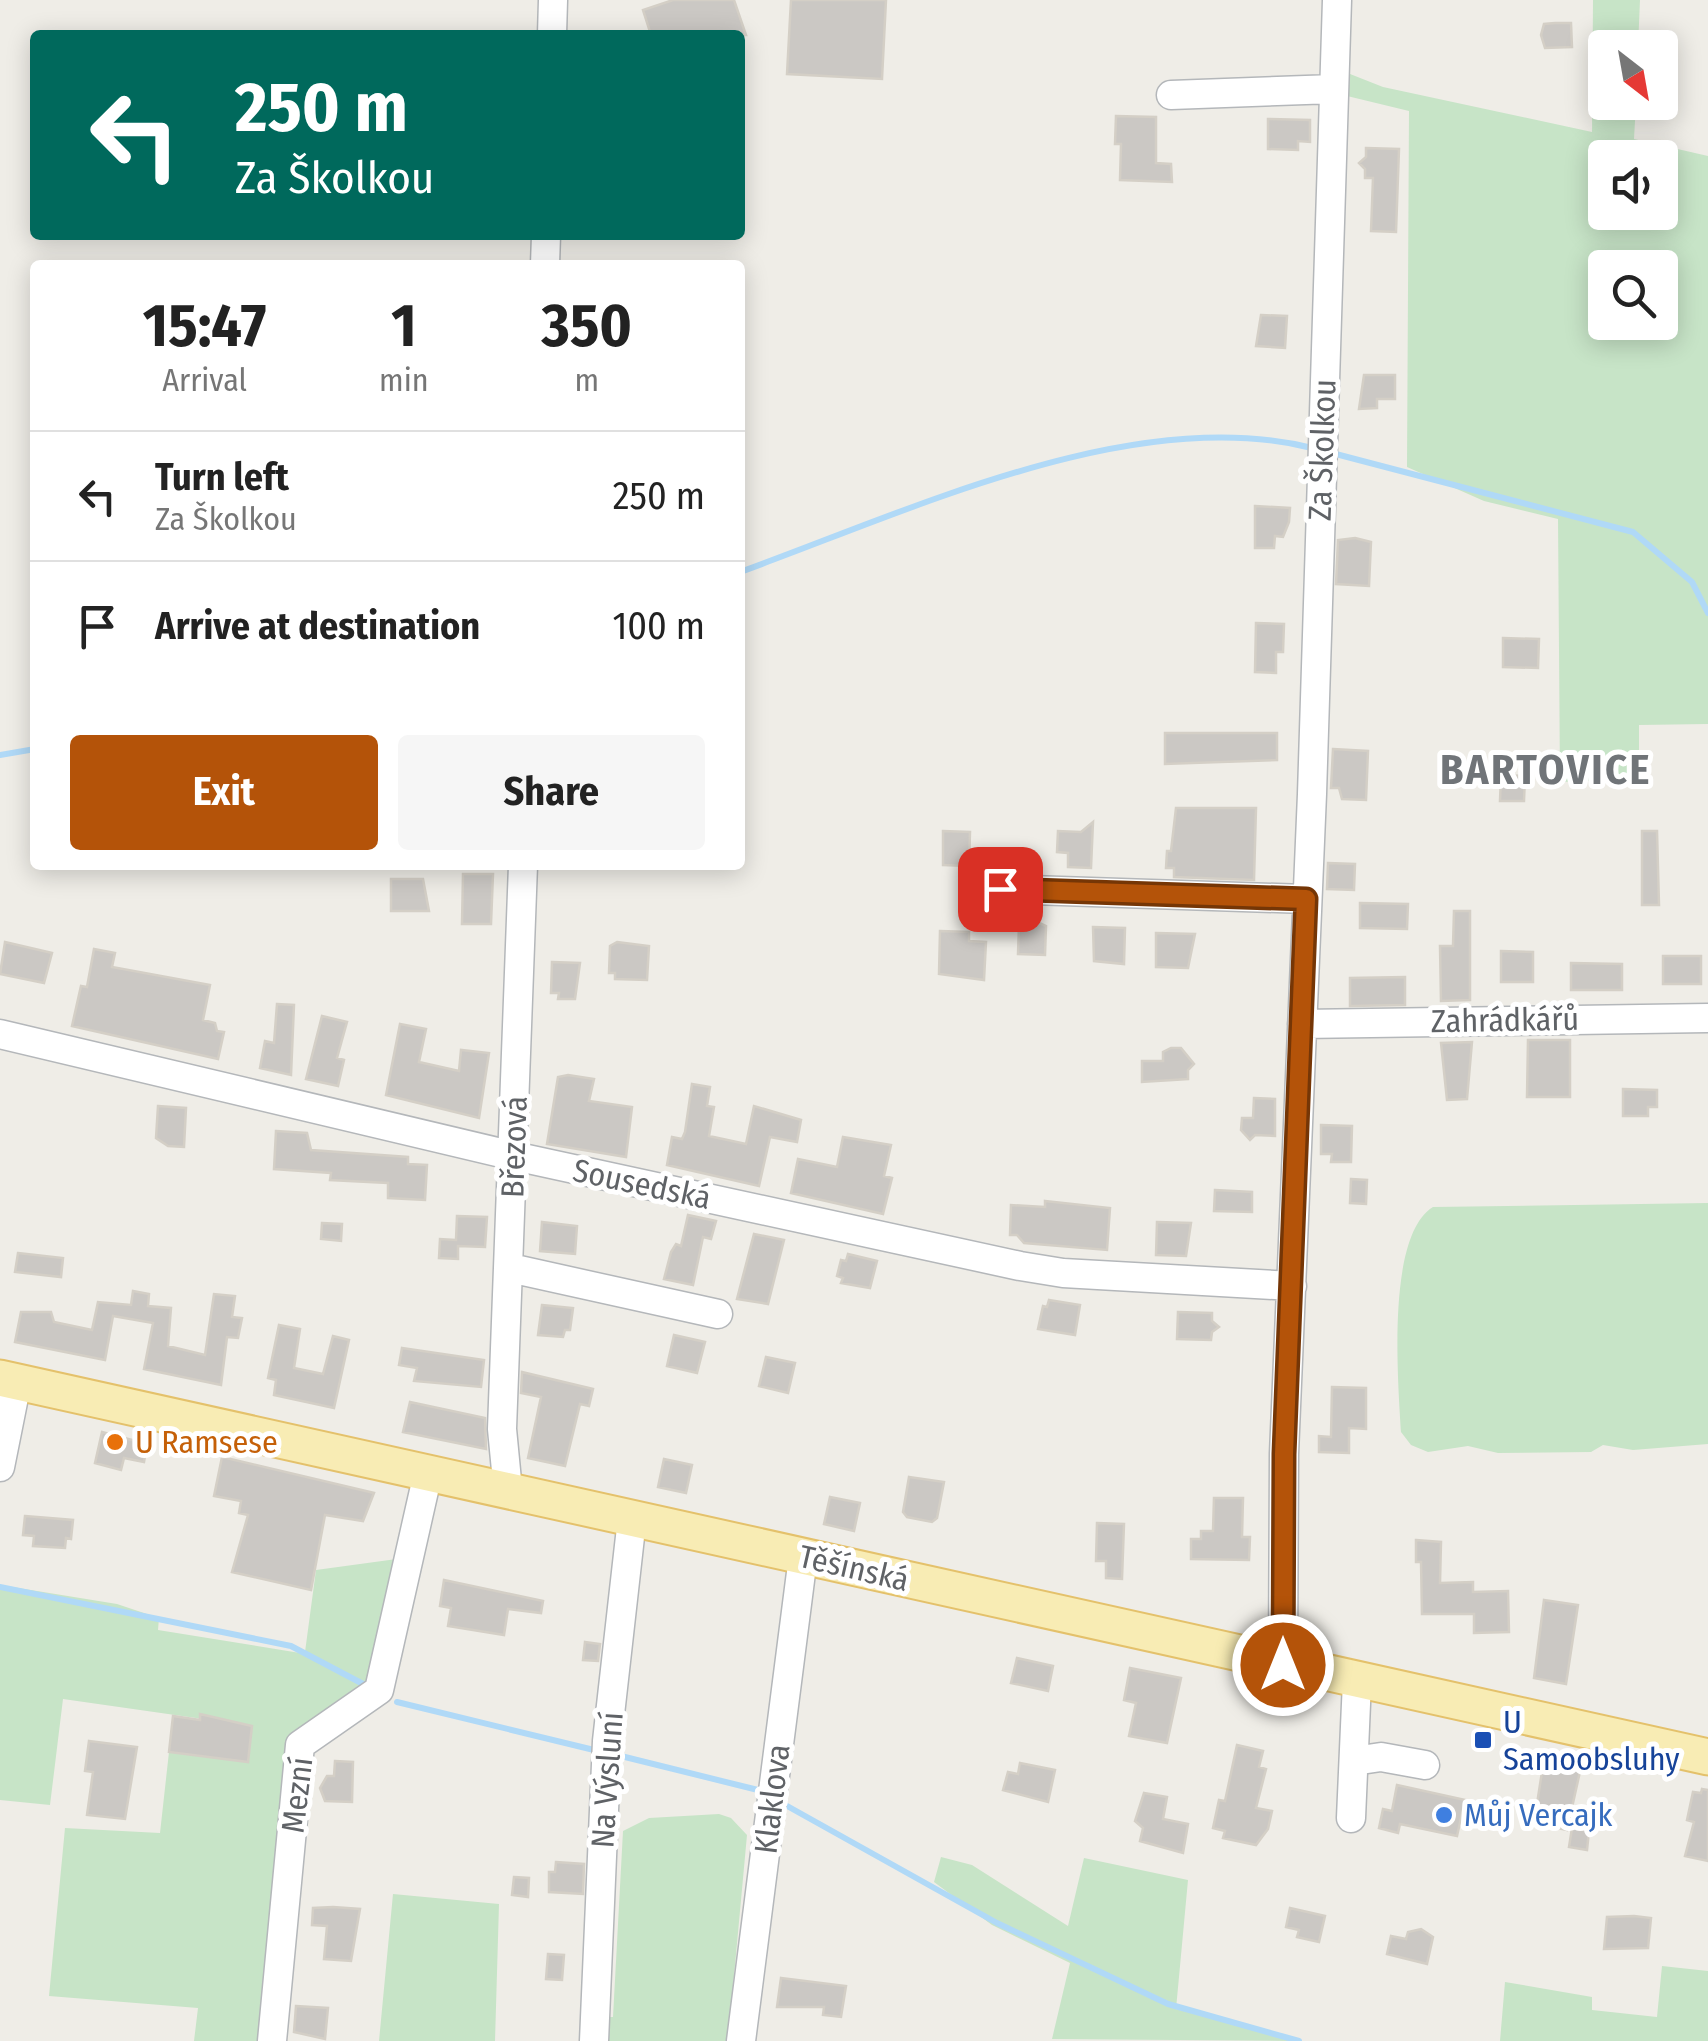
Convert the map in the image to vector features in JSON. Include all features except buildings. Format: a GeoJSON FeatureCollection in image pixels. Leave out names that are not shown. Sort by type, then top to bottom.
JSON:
{"type":"FeatureCollection","features":[{"type":"Feature","properties":{"kind":"main road","name":"Těšínská"},"geometry":{"type":"LineString","coordinates":[[8,1380],[1708,1758]]}},
{"type":"Feature","properties":{"kind":"street"},"geometry":{"type":"LineString","coordinates":[[552,30],[553,0]]}},
{"type":"Feature","properties":{"kind":"street","name":"Za Školkou"},"geometry":{"type":"LineString","coordinates":[[1283,1665],[1284,1454],[1336,0]]}},
{"type":"Feature","properties":{"kind":"street"},"geometry":{"type":"LineString","coordinates":[[1171,95],[1334,89]]}},
{"type":"Feature","properties":{"kind":"street","name":"Březová"},"geometry":{"type":"LineString","coordinates":[[495,1489],[502,1429],[531,870]]}},
{"type":"Feature","properties":{"kind":"street"},"geometry":{"type":"LineString","coordinates":[[1000,889],[1306,899]]}},
{"type":"Feature","properties":{"kind":"street","name":"Zahrádkářů"},"geometry":{"type":"LineString","coordinates":[[1302,1024],[1708,1018]]}},
{"type":"Feature","properties":{"kind":"street","name":"Sousedská"},"geometry":{"type":"LineString","coordinates":[[0,1034],[514,1156],[1048,1271],[1292,1286]]}},
{"type":"Feature","properties":{"kind":"street"},"geometry":{"type":"LineString","coordinates":[[510,1268],[718,1314]]}},
{"type":"Feature","properties":{"kind":"street"},"geometry":{"type":"LineString","coordinates":[[0,1467],[8,1380]]}},
{"type":"Feature","properties":{"kind":"street","name":"Mezní"},"geometry":{"type":"LineString","coordinates":[[272,2041],[300,1745],[380,1690],[428,1473]]}},
{"type":"Feature","properties":{"kind":"street","name":"Na Výsluní"},"geometry":{"type":"LineString","coordinates":[[594,2041],[607,1741],[632,1519]]}},
{"type":"Feature","properties":{"kind":"street","name":"Klaklova"},"geometry":{"type":"LineString","coordinates":[[741,2041],[804,1556]]}},
{"type":"Feature","properties":{"kind":"street"},"geometry":{"type":"LineString","coordinates":[[1351,1818],[1357,1681]]}},
{"type":"Feature","properties":{"kind":"street"},"geometry":{"type":"LineString","coordinates":[[1354,1761],[1380,1758],[1425,1765]]}},
{"type":"Feature","properties":{"kind":"green space"},"geometry":{"type":"Polygon","coordinates":[[[1593,0],[1640,0],[1639,30],[1593,30],[1593,0]]]}},
{"type":"Feature","properties":{"kind":"green space"},"geometry":{"type":"Polygon","coordinates":[[[1345,72],[1383,87],[1592,132],[1592,120],[1635,120],[1634,139],[1638,140],[1588,140],[1588,230],[1678,230],[1678,149],[1708,156],[1708,724],[1639,725],[1639,779],[1560,782],[1558,519],[1484,501],[1407,467],[1409,111],[1343,95],[1345,72]]]}},
{"type":"Feature","properties":{"kind":"green space"},"geometry":{"type":"Polygon","coordinates":[[[1708,1203],[1708,1444],[1633,1450],[1603,1445],[1591,1452],[1498,1453],[1468,1446],[1428,1452],[1411,1445],[1401,1432],[1397,1346],[1401,1277],[1418,1223],[1433,1207],[1708,1203]]]}},
{"type":"Feature","properties":{"kind":"green space"},"geometry":{"type":"Polygon","coordinates":[[[404,1558],[373,1692],[296,1743],[264,2041],[194,2041],[198,2008],[49,1996],[65,1828],[160,1833],[169,1752],[247,1762],[252,1726],[63,1699],[50,1805],[0,1800],[0,1585],[117,1604],[159,1618],[158,1630],[300,1653],[305,1652],[316,1570],[404,1558]]]}},
{"type":"Feature","properties":{"kind":"green space"},"geometry":{"type":"Polygon","coordinates":[[[719,1814],[731,1818],[747,1835],[728,2041],[600,2041],[604,2017],[613,2017],[623,1831],[649,1818],[719,1814]]]}},
{"type":"Feature","properties":{"kind":"green space"},"geometry":{"type":"Polygon","coordinates":[[[941,1857],[972,1865],[1068,1926],[1084,1858],[1188,1880],[1176,2009],[1296,2041],[1052,2039],[1070,1963],[992,1925],[934,1882],[941,1857]]]}},
{"type":"Feature","properties":{"kind":"green space"},"geometry":{"type":"Polygon","coordinates":[[[393,1894],[499,1904],[495,2041],[379,2041],[393,1894]]]}},
{"type":"Feature","properties":{"kind":"green space"},"geometry":{"type":"Polygon","coordinates":[[[1662,1966],[1708,1971],[1708,2041],[1500,2041],[1505,1982],[1592,1997],[1592,2010],[1657,2017],[1662,1966]]]}},
{"type":"Feature","properties":{"kind":"waterway"},"geometry":{"type":"LineString","coordinates":[[745,570],[947,495],[1096,452],[1171,440],[1243,438],[1312,448]]}},
{"type":"Feature","properties":{"kind":"waterway"},"geometry":{"type":"LineString","coordinates":[[1332,453],[1633,532],[1692,582],[1708,613]]}},
{"type":"Feature","properties":{"kind":"waterway"},"geometry":{"type":"LineString","coordinates":[[0,755],[30,750]]}},
{"type":"Feature","properties":{"kind":"waterway"},"geometry":{"type":"LineString","coordinates":[[0,1587],[291,1646],[365,1685]]}},
{"type":"Feature","properties":{"kind":"waterway"},"geometry":{"type":"LineString","coordinates":[[397,1702],[594,1750]]}},
{"type":"Feature","properties":{"kind":"waterway"},"geometry":{"type":"LineString","coordinates":[[621,1756],[758,1790]]}},
{"type":"Feature","properties":{"kind":"waterway"},"geometry":{"type":"LineString","coordinates":[[780,1802],[997,1923],[1168,2004],[1299,2041]]}},
{"type":"Feature","properties":{"kind":"place","name":"U Ramsese"},"geometry":{"type":"Point","coordinates":[115,1442]}},
{"type":"Feature","properties":{"kind":"place","name":"U Samoobsluhy"},"geometry":{"type":"Point","coordinates":[1483,1740]}},
{"type":"Feature","properties":{"kind":"place","name":"Můj Vercajk"},"geometry":{"type":"Point","coordinates":[1444,1815]}},
{"type":"Feature","properties":{"kind":"district","name":"BARTOVICE"},"geometry":{"type":"Point","coordinates":[1546,770]}},
{"type":"Feature","properties":{"kind":"route"},"geometry":{"type":"LineString","coordinates":[[1000,889],[1306,899],[1284,1454],[1283,1665]]}}]}
